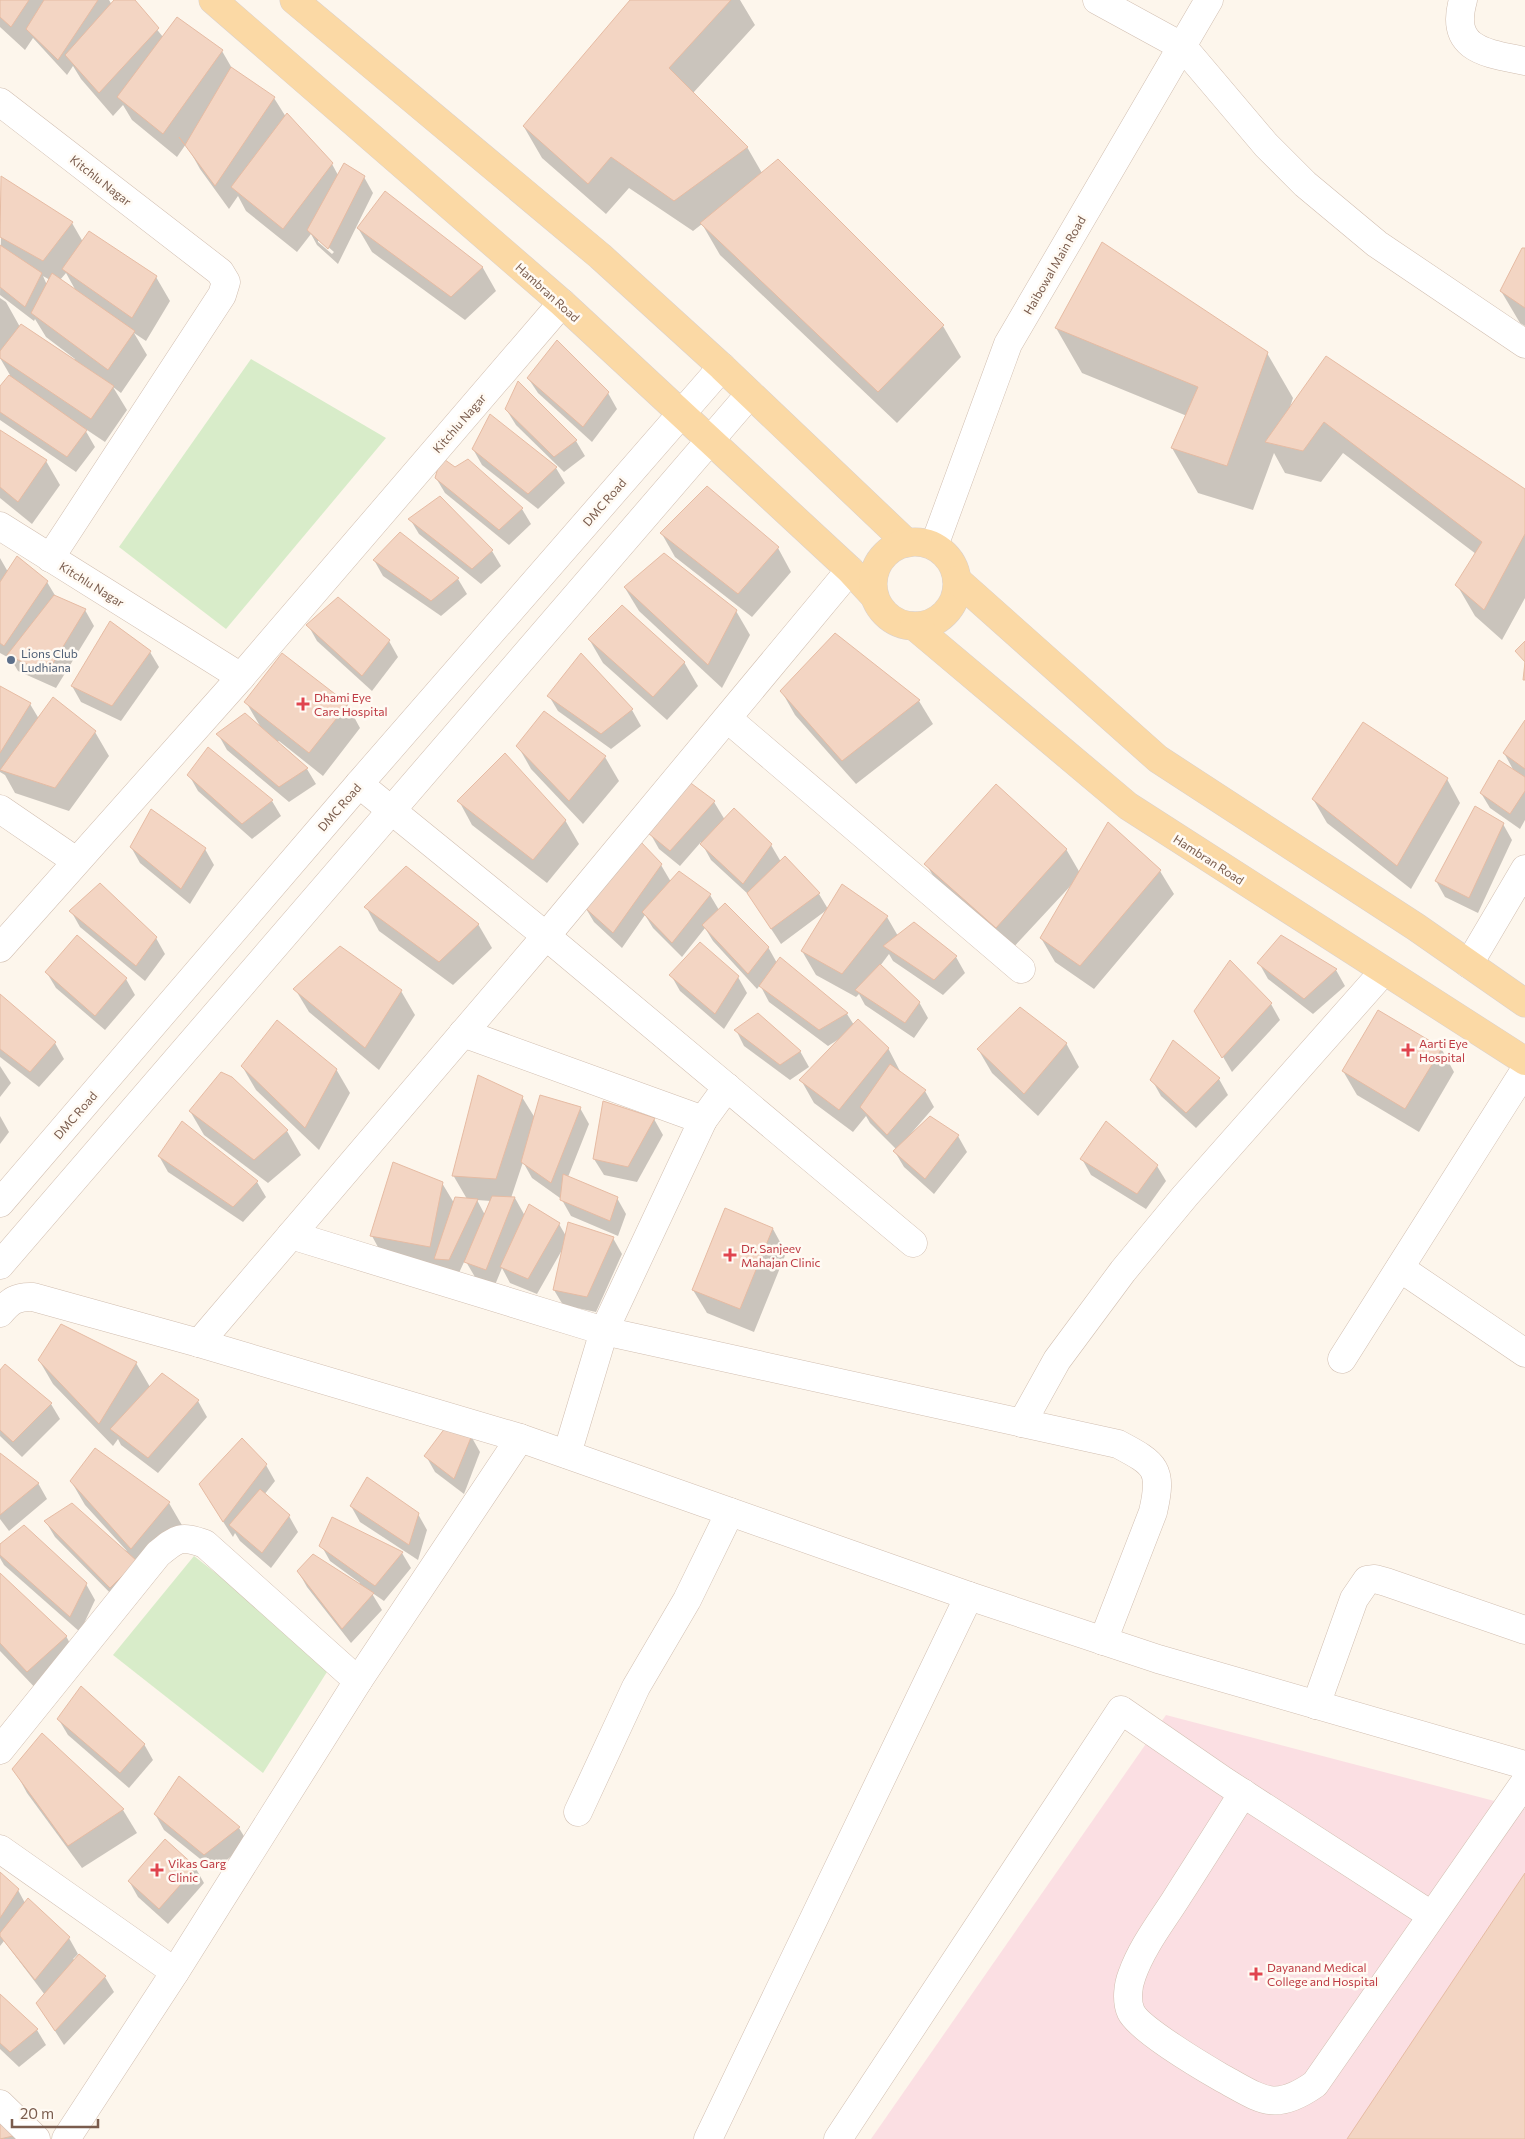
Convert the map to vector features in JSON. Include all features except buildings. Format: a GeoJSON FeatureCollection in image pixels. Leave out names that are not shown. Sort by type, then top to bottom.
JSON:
{"type":"FeatureCollection","features":[{"type":"Feature","properties":{"kind":"main road","name":"Hambran Road"},"geometry":{"type":"LineString","coordinates":[[213,0],[562,303],[850,570],[874,596]]}},
{"type":"Feature","properties":{"kind":"main road"},"geometry":{"type":"LineString","coordinates":[[294,0],[600,256],[722,367],[907,542]]}},
{"type":"Feature","properties":{"kind":"main road"},"geometry":{"type":"LineString","coordinates":[[907,542],[921,542],[934,546],[945,555],[953,567],[957,580],[956,594],[950,607],[934,621],[914,626],[901,624],[889,618],[880,608],[874,596],[872,582],[876,568],[883,556],[894,547],[907,542]]}},
{"type":"Feature","properties":{"kind":"main road"},"geometry":{"type":"LineString","coordinates":[[957,580],[1158,759],[1525,1003]]}},
{"type":"Feature","properties":{"kind":"main road","name":"Hambran Road"},"geometry":{"type":"LineString","coordinates":[[914,626],[1128,806],[1525,1061]]}},
{"type":"Feature","properties":{"kind":"street"},"geometry":{"type":"LineString","coordinates":[[1097,0],[1183,47],[1266,145],[1305,184],[1377,244],[1525,344]]}},
{"type":"Feature","properties":{"kind":"street","name":"Haibowal Main Road"},"geometry":{"type":"LineString","coordinates":[[934,546],[1008,344],[1209,0]]}},
{"type":"Feature","properties":{"kind":"street"},"geometry":{"type":"LineString","coordinates":[[1463,0],[1459,22],[1462,33],[1467,41],[1480,50],[1525,61]]}},
{"type":"Feature","properties":{"kind":"street","name":"Kitchlu Nagar"},"geometry":{"type":"LineString","coordinates":[[4,114],[220,272],[226,282],[222,295],[50,558],[241,677],[562,303]]}},
{"type":"Feature","properties":{"kind":"street","name":"DMC Road"},"geometry":{"type":"LineString","coordinates":[[0,1203],[359,784],[722,367]]}},
{"type":"Feature","properties":{"kind":"street"},"geometry":{"type":"LineString","coordinates":[[0,1265],[750,394]]}},
{"type":"Feature","properties":{"kind":"street"},"geometry":{"type":"LineString","coordinates":[[0,526],[50,558]]}},
{"type":"Feature","properties":{"kind":"street"},"geometry":{"type":"LineString","coordinates":[[199,1343],[546,936],[850,570]]}},
{"type":"Feature","properties":{"kind":"street"},"geometry":{"type":"LineString","coordinates":[[0,948],[76,860],[241,677]]}},
{"type":"Feature","properties":{"kind":"street"},"geometry":{"type":"LineString","coordinates":[[728,719],[1020,969]]}},
{"type":"Feature","properties":{"kind":"street"},"geometry":{"type":"LineString","coordinates":[[359,784],[546,936],[913,1242]]}},
{"type":"Feature","properties":{"kind":"street"},"geometry":{"type":"LineString","coordinates":[[0,809],[76,860]]}},
{"type":"Feature","properties":{"kind":"street"},"geometry":{"type":"LineString","coordinates":[[1469,964],[1525,869]]}},
{"type":"Feature","properties":{"kind":"street"},"geometry":{"type":"LineString","coordinates":[[1022,1423],[1057,1360],[1122,1271],[1185,1196],[1384,971]]}},
{"type":"Feature","properties":{"kind":"street"},"geometry":{"type":"LineString","coordinates":[[463,1033],[703,1120]]}},
{"type":"Feature","properties":{"kind":"street"},"geometry":{"type":"LineString","coordinates":[[1342,1359],[1525,1070]]}},
{"type":"Feature","properties":{"kind":"street"},"geometry":{"type":"LineString","coordinates":[[566,1454],[604,1331],[703,1120],[727,1087]]}},
{"type":"Feature","properties":{"kind":"street"},"geometry":{"type":"LineString","coordinates":[[291,1235],[604,1331],[1118,1444],[1151,1463],[1157,1477],[1153,1512],[1103,1641]]}},
{"type":"Feature","properties":{"kind":"street"},"geometry":{"type":"LineString","coordinates":[[1400,1268],[1525,1353]]}},
{"type":"Feature","properties":{"kind":"street"},"geometry":{"type":"LineString","coordinates":[[0,1313],[8,1303],[20,1296],[33,1297],[199,1343],[520,1438],[969,1596],[1103,1641],[1525,1765]]}},
{"type":"Feature","properties":{"kind":"street"},"geometry":{"type":"LineString","coordinates":[[64,2138],[175,1972],[358,1681],[520,1438]]}},
{"type":"Feature","properties":{"kind":"street"},"geometry":{"type":"LineString","coordinates":[[578,1812],[636,1687],[687,1600],[730,1512]]}},
{"type":"Feature","properties":{"kind":"street"},"geometry":{"type":"LineString","coordinates":[[0,1750],[158,1554],[176,1539],[188,1538],[205,1544],[358,1681]]}},
{"type":"Feature","properties":{"kind":"street"},"geometry":{"type":"LineString","coordinates":[[1316,1705],[1354,1599],[1367,1580],[1376,1579],[1386,1582],[1525,1630]]}},
{"type":"Feature","properties":{"kind":"street"},"geometry":{"type":"LineString","coordinates":[[708,2139],[969,1596]]}},
{"type":"Feature","properties":{"kind":"street"},"geometry":{"type":"LineString","coordinates":[[838,2139],[1120,1710],[1242,1793],[1431,1915]]}},
{"type":"Feature","properties":{"kind":"street"},"geometry":{"type":"LineString","coordinates":[[1242,1793],[1148,1942],[1132,1975],[1128,1993],[1130,2011],[1138,2023],[1206,2069],[1262,2100],[1279,2101],[1297,2096],[1314,2084],[1525,1782]]}},
{"type":"Feature","properties":{"kind":"street"},"geometry":{"type":"LineString","coordinates":[[0,1849],[175,1972]]}},
{"type":"Feature","properties":{"kind":"street"},"geometry":{"type":"LineString","coordinates":[[0,2104],[36,2139]]}},
{"type":"Feature","properties":{"kind":"shaded area","name":"Dayanand Medical College and Hospital"},"geometry":{"type":"Polygon","coordinates":[[[1166,1715],[1525,1809],[1525,2139],[871,2139],[1166,1715]]]}},
{"type":"Feature","properties":{"kind":"green space"},"geometry":{"type":"Polygon","coordinates":[[[251,359],[386,438],[226,629],[119,547],[251,359]]]}},
{"type":"Feature","properties":{"kind":"green space"},"geometry":{"type":"Polygon","coordinates":[[[194,1556],[332,1664],[263,1773],[113,1655],[194,1556]]]}},
{"type":"Feature","properties":{"kind":"place","name":"Lions Club Ludhiana"},"geometry":{"type":"Point","coordinates":[11,660]}},
{"type":"Feature","properties":{"kind":"place","name":"Dhami Eye Care Hospital"},"geometry":{"type":"Point","coordinates":[303,704]}},
{"type":"Feature","properties":{"kind":"place","name":"Aarti Eye Hospital"},"geometry":{"type":"Point","coordinates":[1408,1050]}},
{"type":"Feature","properties":{"kind":"place","name":"Dr. Sanjeev Mahajan Clinic"},"geometry":{"type":"Point","coordinates":[730,1255]}},
{"type":"Feature","properties":{"kind":"place","name":"Vikas Garg Clinic"},"geometry":{"type":"Point","coordinates":[157,1870]}},
{"type":"Feature","properties":{"kind":"place","name":"Dayanand Medical College and Hospital"},"geometry":{"type":"Point","coordinates":[1256,1974]}}]}
